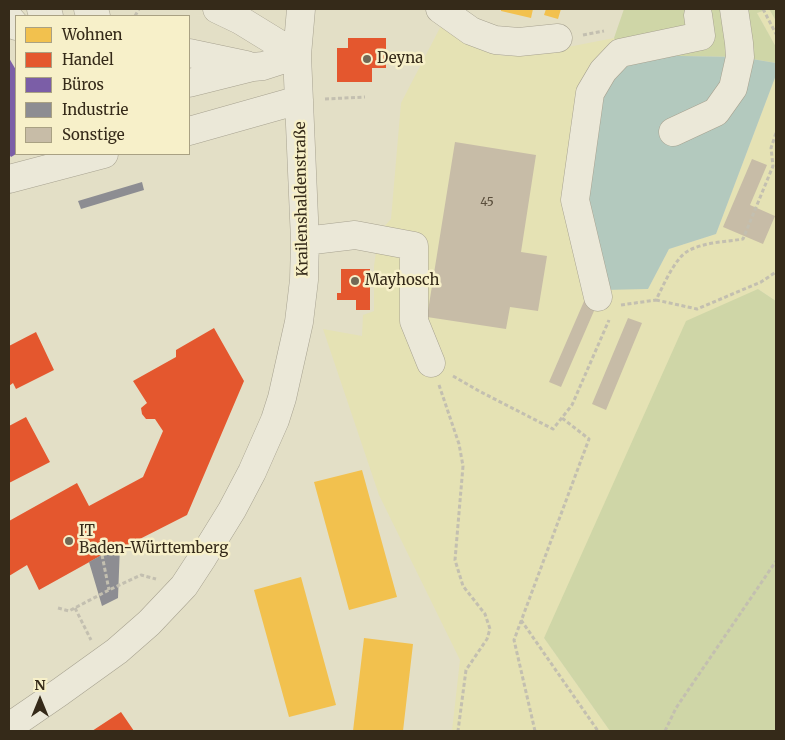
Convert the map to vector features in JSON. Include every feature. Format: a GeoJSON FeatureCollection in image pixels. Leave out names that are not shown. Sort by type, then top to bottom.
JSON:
{"type":"FeatureCollection","features":[{"type":"Feature","properties":{"kind":"street","name":"Krailenshaldenstraße"},"geometry":{"type":"LineString","coordinates":[[9,727],[100,663],[149,623],[184,586],[232,510],[252,472],[278,413],[299,322],[304,280],[305,241],[297,55],[301,9]]}},
{"type":"Feature","properties":{"kind":"street"},"geometry":{"type":"LineString","coordinates":[[440,9],[471,31],[495,40],[519,42],[558,38]]}},
{"type":"Feature","properties":{"kind":"street"},"geometry":{"type":"LineString","coordinates":[[673,132],[716,112],[733,88],[740,57],[734,9]]}},
{"type":"Feature","properties":{"kind":"street"},"geometry":{"type":"LineString","coordinates":[[231,12],[297,55]]}},
{"type":"Feature","properties":{"kind":"street"},"geometry":{"type":"LineString","coordinates":[[608,306],[575,200],[596,120],[590,93],[603,71],[620,53],[701,36],[698,15]]}},
{"type":"Feature","properties":{"kind":"street"},"geometry":{"type":"LineString","coordinates":[[190,53],[253,67]]}},
{"type":"Feature","properties":{"kind":"street"},"geometry":{"type":"LineString","coordinates":[[190,82],[263,66],[297,55]]}},
{"type":"Feature","properties":{"kind":"street"},"geometry":{"type":"LineString","coordinates":[[190,130],[299,100]]}},
{"type":"Feature","properties":{"kind":"street"},"geometry":{"type":"LineString","coordinates":[[9,179],[100,155]]}},
{"type":"Feature","properties":{"kind":"street"},"geometry":{"type":"LineString","coordinates":[[305,241],[355,235],[414,246],[414,322],[431,363]]}},
{"type":"Feature","properties":{"kind":"path"},"geometry":{"type":"LineString","coordinates":[[763,9],[776,34]]}},
{"type":"Feature","properties":{"kind":"path"},"geometry":{"type":"LineString","coordinates":[[299,100],[365,97]]}},
{"type":"Feature","properties":{"kind":"path"},"geometry":{"type":"LineString","coordinates":[[656,300],[674,266],[687,251],[704,245],[743,239],[775,167],[772,148],[776,133]]}},
{"type":"Feature","properties":{"kind":"path"},"geometry":{"type":"LineString","coordinates":[[431,363],[479,391],[554,429],[572,405],[608,306],[656,300],[697,309],[761,282],[776,272]]}},
{"type":"Feature","properties":{"kind":"path"},"geometry":{"type":"LineString","coordinates":[[431,363],[459,444],[463,466],[455,560],[463,586],[485,614],[490,629],[487,639],[466,670],[458,731]]}},
{"type":"Feature","properties":{"kind":"path"},"geometry":{"type":"LineString","coordinates":[[535,731],[514,640],[589,439],[562,418]]}},
{"type":"Feature","properties":{"kind":"path"},"geometry":{"type":"LineString","coordinates":[[102,555],[109,590]]}},
{"type":"Feature","properties":{"kind":"path"},"geometry":{"type":"LineString","coordinates":[[666,731],[676,708],[776,561]]}},
{"type":"Feature","properties":{"kind":"path"},"geometry":{"type":"LineString","coordinates":[[58,608],[69,611],[141,575]]}},
{"type":"Feature","properties":{"kind":"path"},"geometry":{"type":"LineString","coordinates":[[75,608],[90,637]]}},
{"type":"Feature","properties":{"kind":"path"},"geometry":{"type":"LineString","coordinates":[[521,620],[598,731]]}},
{"type":"Feature","properties":{"kind":"shaded area"},"geometry":{"type":"Polygon","coordinates":[[[769,9],[776,21],[776,47],[757,13],[769,9]]]}},
{"type":"Feature","properties":{"kind":"shaded area"},"geometry":{"type":"Polygon","coordinates":[[[443,22],[468,42],[483,51],[504,56],[527,55],[614,38],[624,55],[648,289],[669,249],[716,234],[776,75],[776,301],[758,289],[544,638],[610,731],[452,731],[460,660],[379,495],[323,329],[362,336],[363,315],[374,311],[374,266],[379,232],[391,219],[401,103],[443,22]]]}},
{"type":"Feature","properties":{"kind":"shaded area"},"geometry":{"type":"Polygon","coordinates":[[[624,55],[740,57],[776,63],[776,75],[716,234],[669,249],[648,289],[604,290],[583,201],[597,95],[624,55]]]}},
{"type":"Feature","properties":{"kind":"green space"},"geometry":{"type":"Polygon","coordinates":[[[624,9],[769,9],[757,13],[776,47],[776,63],[740,57],[624,55],[614,38],[624,9]]]}},
{"type":"Feature","properties":{"kind":"green space"},"geometry":{"type":"Polygon","coordinates":[[[769,9],[776,9],[776,21],[769,9]]]}},
{"type":"Feature","properties":{"kind":"green space"},"geometry":{"type":"Polygon","coordinates":[[[758,289],[776,301],[776,731],[610,731],[544,638],[686,321],[758,289]]]}},
{"type":"Feature","properties":{"kind":"building: Wohnen"},"geometry":{"type":"Polygon","coordinates":[[[501,9],[533,9],[531,18],[501,11],[501,9]]]}},
{"type":"Feature","properties":{"kind":"building: Wohnen"},"geometry":{"type":"Polygon","coordinates":[[[546,9],[561,9],[558,19],[544,15],[546,9]]]}},
{"type":"Feature","properties":{"kind":"building: Wohnen"},"geometry":{"type":"Polygon","coordinates":[[[362,470],[397,597],[349,610],[314,482],[362,470]]]}},
{"type":"Feature","properties":{"kind":"building: Wohnen"},"geometry":{"type":"Polygon","coordinates":[[[301,577],[336,705],[289,717],[254,590],[301,577]]]}},
{"type":"Feature","properties":{"kind":"building: Wohnen"},"geometry":{"type":"Polygon","coordinates":[[[364,638],[413,644],[403,731],[353,731],[364,638]]]}},
{"type":"Feature","properties":{"kind":"building: Handel"},"geometry":{"type":"Polygon","coordinates":[[[348,38],[386,38],[386,68],[372,68],[372,82],[337,82],[337,48],[348,48],[348,38]]]}},
{"type":"Feature","properties":{"kind":"building: Handel","name":"Mayhosch"},"geometry":{"type":"Polygon","coordinates":[[[341,269],[370,269],[370,310],[356,310],[356,300],[337,300],[337,293],[341,293],[341,269]]]}},
{"type":"Feature","properties":{"kind":"building: Handel"},"geometry":{"type":"Polygon","coordinates":[[[214,328],[244,381],[187,515],[124,547],[120,545],[39,590],[27,565],[9,576],[9,521],[77,483],[89,506],[143,477],[163,431],[155,419],[146,419],[142,414],[141,408],[147,403],[133,381],[176,357],[176,350],[214,328]]]}},
{"type":"Feature","properties":{"kind":"building: Handel"},"geometry":{"type":"Polygon","coordinates":[[[36,332],[54,370],[16,389],[13,383],[9,386],[9,346],[36,332]]]}},
{"type":"Feature","properties":{"kind":"building: Handel"},"geometry":{"type":"Polygon","coordinates":[[[26,417],[50,462],[9,483],[9,426],[26,417]]]}},
{"type":"Feature","properties":{"kind":"building: Handel"},"geometry":{"type":"Polygon","coordinates":[[[121,712],[134,731],[92,731],[121,712]]]}},
{"type":"Feature","properties":{"kind":"building: Büros"},"geometry":{"type":"Polygon","coordinates":[[[9,58],[15,68],[15,155],[11,157],[9,154],[9,58]]]}},
{"type":"Feature","properties":{"kind":"building: Industrie"},"geometry":{"type":"Polygon","coordinates":[[[142,182],[144,190],[81,209],[78,201],[142,182]]]}},
{"type":"Feature","properties":{"kind":"building: Industrie"},"geometry":{"type":"Polygon","coordinates":[[[120,545],[118,598],[102,606],[89,562],[120,545]]]}},
{"type":"Feature","properties":{"kind":"building: Sonstige"},"geometry":{"type":"Polygon","coordinates":[[[455,142],[536,155],[521,252],[547,256],[538,311],[510,307],[506,329],[427,317],[455,142]]]}},
{"type":"Feature","properties":{"kind":"building: Sonstige"},"geometry":{"type":"Polygon","coordinates":[[[752,159],[767,165],[750,205],[775,216],[763,244],[723,227],[752,159]]]}},
{"type":"Feature","properties":{"kind":"building: Sonstige"},"geometry":{"type":"Polygon","coordinates":[[[585,299],[597,304],[561,387],[549,382],[585,299]]]}},
{"type":"Feature","properties":{"kind":"building: Sonstige"},"geometry":{"type":"Polygon","coordinates":[[[628,318],[642,323],[606,410],[592,404],[628,318]]]}},
{"type":"Feature","properties":{"kind":"place","name":"Deyna"},"geometry":{"type":"Point","coordinates":[367,59]}},
{"type":"Feature","properties":{"kind":"place","name":"Mayhosch"},"geometry":{"type":"Point","coordinates":[355,281]}},
{"type":"Feature","properties":{"kind":"place","name":"IT Baden-Württemberg"},"geometry":{"type":"Point","coordinates":[69,541]}}]}
